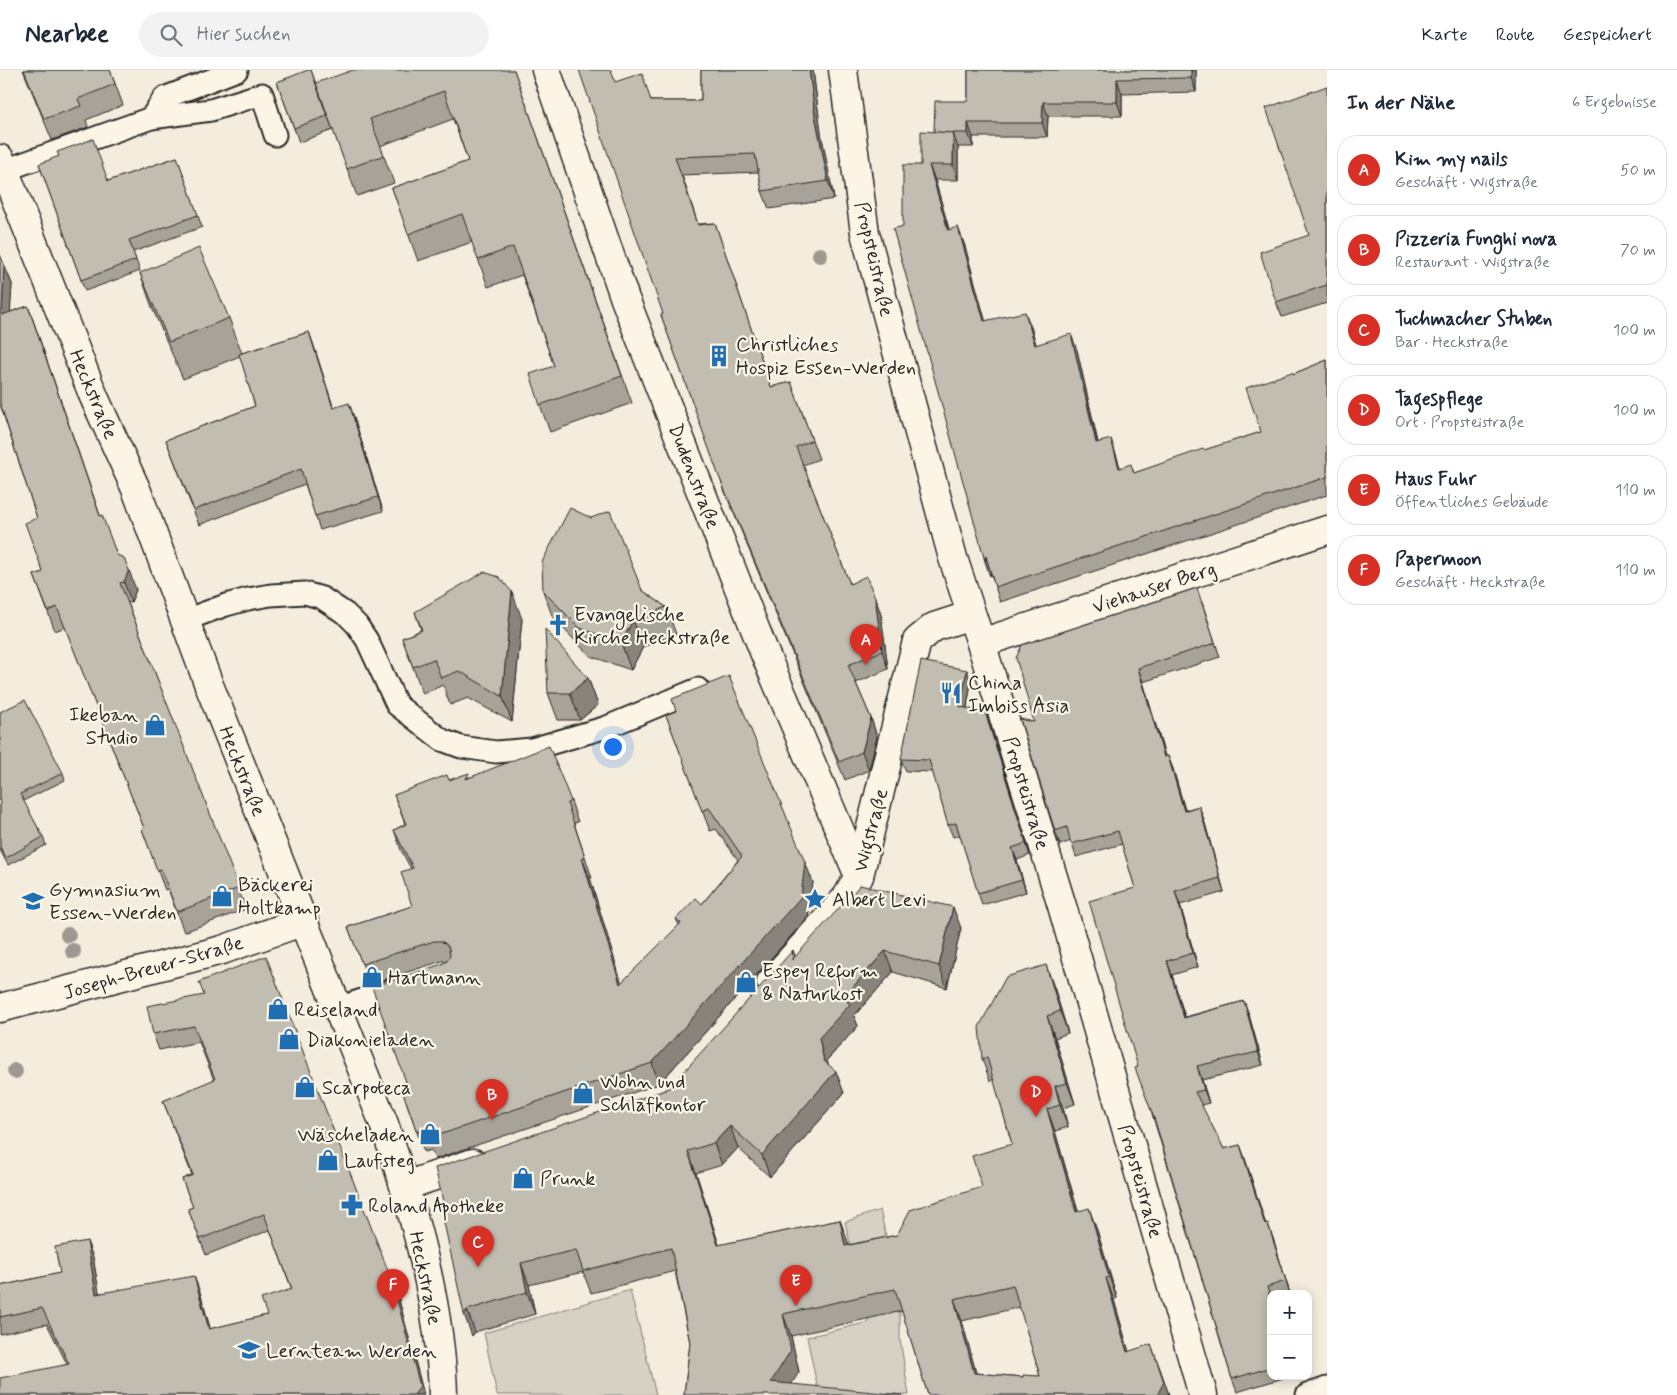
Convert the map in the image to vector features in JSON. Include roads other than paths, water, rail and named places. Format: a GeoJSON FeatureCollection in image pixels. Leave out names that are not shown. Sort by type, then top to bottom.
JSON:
{"type":"FeatureCollection","features":[{"type":"Feature","properties":{"kind":"street","name":"Dudenstraße"},"geometry":{"type":"LineString","coordinates":[[546,70],[628,308],[765,654],[859,876]]}},
{"type":"Feature","properties":{"kind":"street","name":"Propsteistraße"},"geometry":{"type":"LineString","coordinates":[[843,70],[865,233],[953,558],[1062,906],[1203,1395]]}},
{"type":"Feature","properties":{"kind":"street","name":"Heckstraße"},"geometry":{"type":"LineString","coordinates":[[2,165],[94,397],[136,489],[209,686],[384,1124],[406,1186],[435,1310],[443,1370],[443,1395]]}},
{"type":"Feature","properties":{"kind":"street","name":"Viehauser Berg"},"geometry":{"type":"LineString","coordinates":[[981,643],[1327,530]]}},
{"type":"Feature","properties":{"kind":"street","name":"Wigstraße"},"geometry":{"type":"LineString","coordinates":[[754,1001],[847,897],[859,876],[917,641],[934,627],[971,615]]}},
{"type":"Feature","properties":{"kind":"street","name":"Joseph-Breuer-Straße"},"geometry":{"type":"LineString","coordinates":[[0,1008],[222,950],[304,921]]}},
{"type":"Feature","properties":{"kind":"street"},"geometry":{"type":"LineString","coordinates":[[406,1186],[499,1154]]}},
{"type":"Feature","properties":{"kind":"lane"},"geometry":{"type":"LineString","coordinates":[[151,118],[164,98],[237,70]]}},
{"type":"Feature","properties":{"kind":"lane"},"geometry":{"type":"LineString","coordinates":[[2,165],[151,118],[211,110],[262,94],[275,135]]}},
{"type":"Feature","properties":{"kind":"lane"},"geometry":{"type":"LineString","coordinates":[[185,620],[226,605],[263,596],[305,593],[322,598],[346,614],[357,625],[367,640],[397,705],[442,740],[460,747],[496,752],[532,749],[607,727],[698,688]]}},
{"type":"Feature","properties":{"kind":"lane"},"geometry":{"type":"LineString","coordinates":[[338,1008],[419,981]]}},
{"type":"Feature","properties":{"kind":"lane"},"geometry":{"type":"LineString","coordinates":[[1307,1395],[1327,1388]]}},
{"type":"Feature","properties":{"kind":"place","name":"Christliches Hospiz Essen-Werden"},"geometry":{"type":"Point","coordinates":[719,356]}},
{"type":"Feature","properties":{"kind":"place","name":"Evangelische Kirche Heckstraße"},"geometry":{"type":"Point","coordinates":[558,625]}},
{"type":"Feature","properties":{"kind":"place","name":"Kim my nails"},"geometry":{"type":"Point","coordinates":[866,665]}},
{"type":"Feature","properties":{"kind":"place","name":"China Imbiss Asia"},"geometry":{"type":"Point","coordinates":[951,693]}},
{"type":"Feature","properties":{"kind":"place","name":"Ikeban Studio"},"geometry":{"type":"Point","coordinates":[155,725]}},
{"type":"Feature","properties":{"kind":"place","name":"Bäckerei Holtkamp"},"geometry":{"type":"Point","coordinates":[222,896]}},
{"type":"Feature","properties":{"kind":"place","name":"Albert Levi"},"geometry":{"type":"Point","coordinates":[815,899]}},
{"type":"Feature","properties":{"kind":"place","name":"Gymnasium Essen-Werden"},"geometry":{"type":"Point","coordinates":[33,901]}},
{"type":"Feature","properties":{"kind":"place","name":"Hartmann"},"geometry":{"type":"Point","coordinates":[372,977]}},
{"type":"Feature","properties":{"kind":"place","name":"Espey Reform & Naturkost"},"geometry":{"type":"Point","coordinates":[746,982]}},
{"type":"Feature","properties":{"kind":"place","name":"Reiseland"},"geometry":{"type":"Point","coordinates":[278,1009]}},
{"type":"Feature","properties":{"kind":"place","name":"Diakonieladen"},"geometry":{"type":"Point","coordinates":[289,1039]}},
{"type":"Feature","properties":{"kind":"place","name":"Scarpoteca"},"geometry":{"type":"Point","coordinates":[305,1087]}},
{"type":"Feature","properties":{"kind":"place","name":"Wohn und Schlafkontor"},"geometry":{"type":"Point","coordinates":[583,1093]}},
{"type":"Feature","properties":{"kind":"place","name":"Tagespflege"},"geometry":{"type":"Point","coordinates":[1036,1117]}},
{"type":"Feature","properties":{"kind":"place","name":"Pizzeria Funghi nova"},"geometry":{"type":"Point","coordinates":[492,1120]}},
{"type":"Feature","properties":{"kind":"place","name":"Wäscheladen"},"geometry":{"type":"Point","coordinates":[430,1134]}},
{"type":"Feature","properties":{"kind":"place","name":"Laufsteg"},"geometry":{"type":"Point","coordinates":[328,1160]}},
{"type":"Feature","properties":{"kind":"place","name":"Prunk"},"geometry":{"type":"Point","coordinates":[523,1178]}},
{"type":"Feature","properties":{"kind":"place","name":"Roland Apotheke"},"geometry":{"type":"Point","coordinates":[352,1205]}},
{"type":"Feature","properties":{"kind":"place","name":"Tuchmacher Stuben"},"geometry":{"type":"Point","coordinates":[478,1267]}},
{"type":"Feature","properties":{"kind":"place","name":"Haus Fuhr"},"geometry":{"type":"Point","coordinates":[796,1306]}},
{"type":"Feature","properties":{"kind":"place","name":"Papermoon"},"geometry":{"type":"Point","coordinates":[393,1310]}},
{"type":"Feature","properties":{"kind":"place","name":"Lernteam Werden"},"geometry":{"type":"Point","coordinates":[249,1350]}}]}
